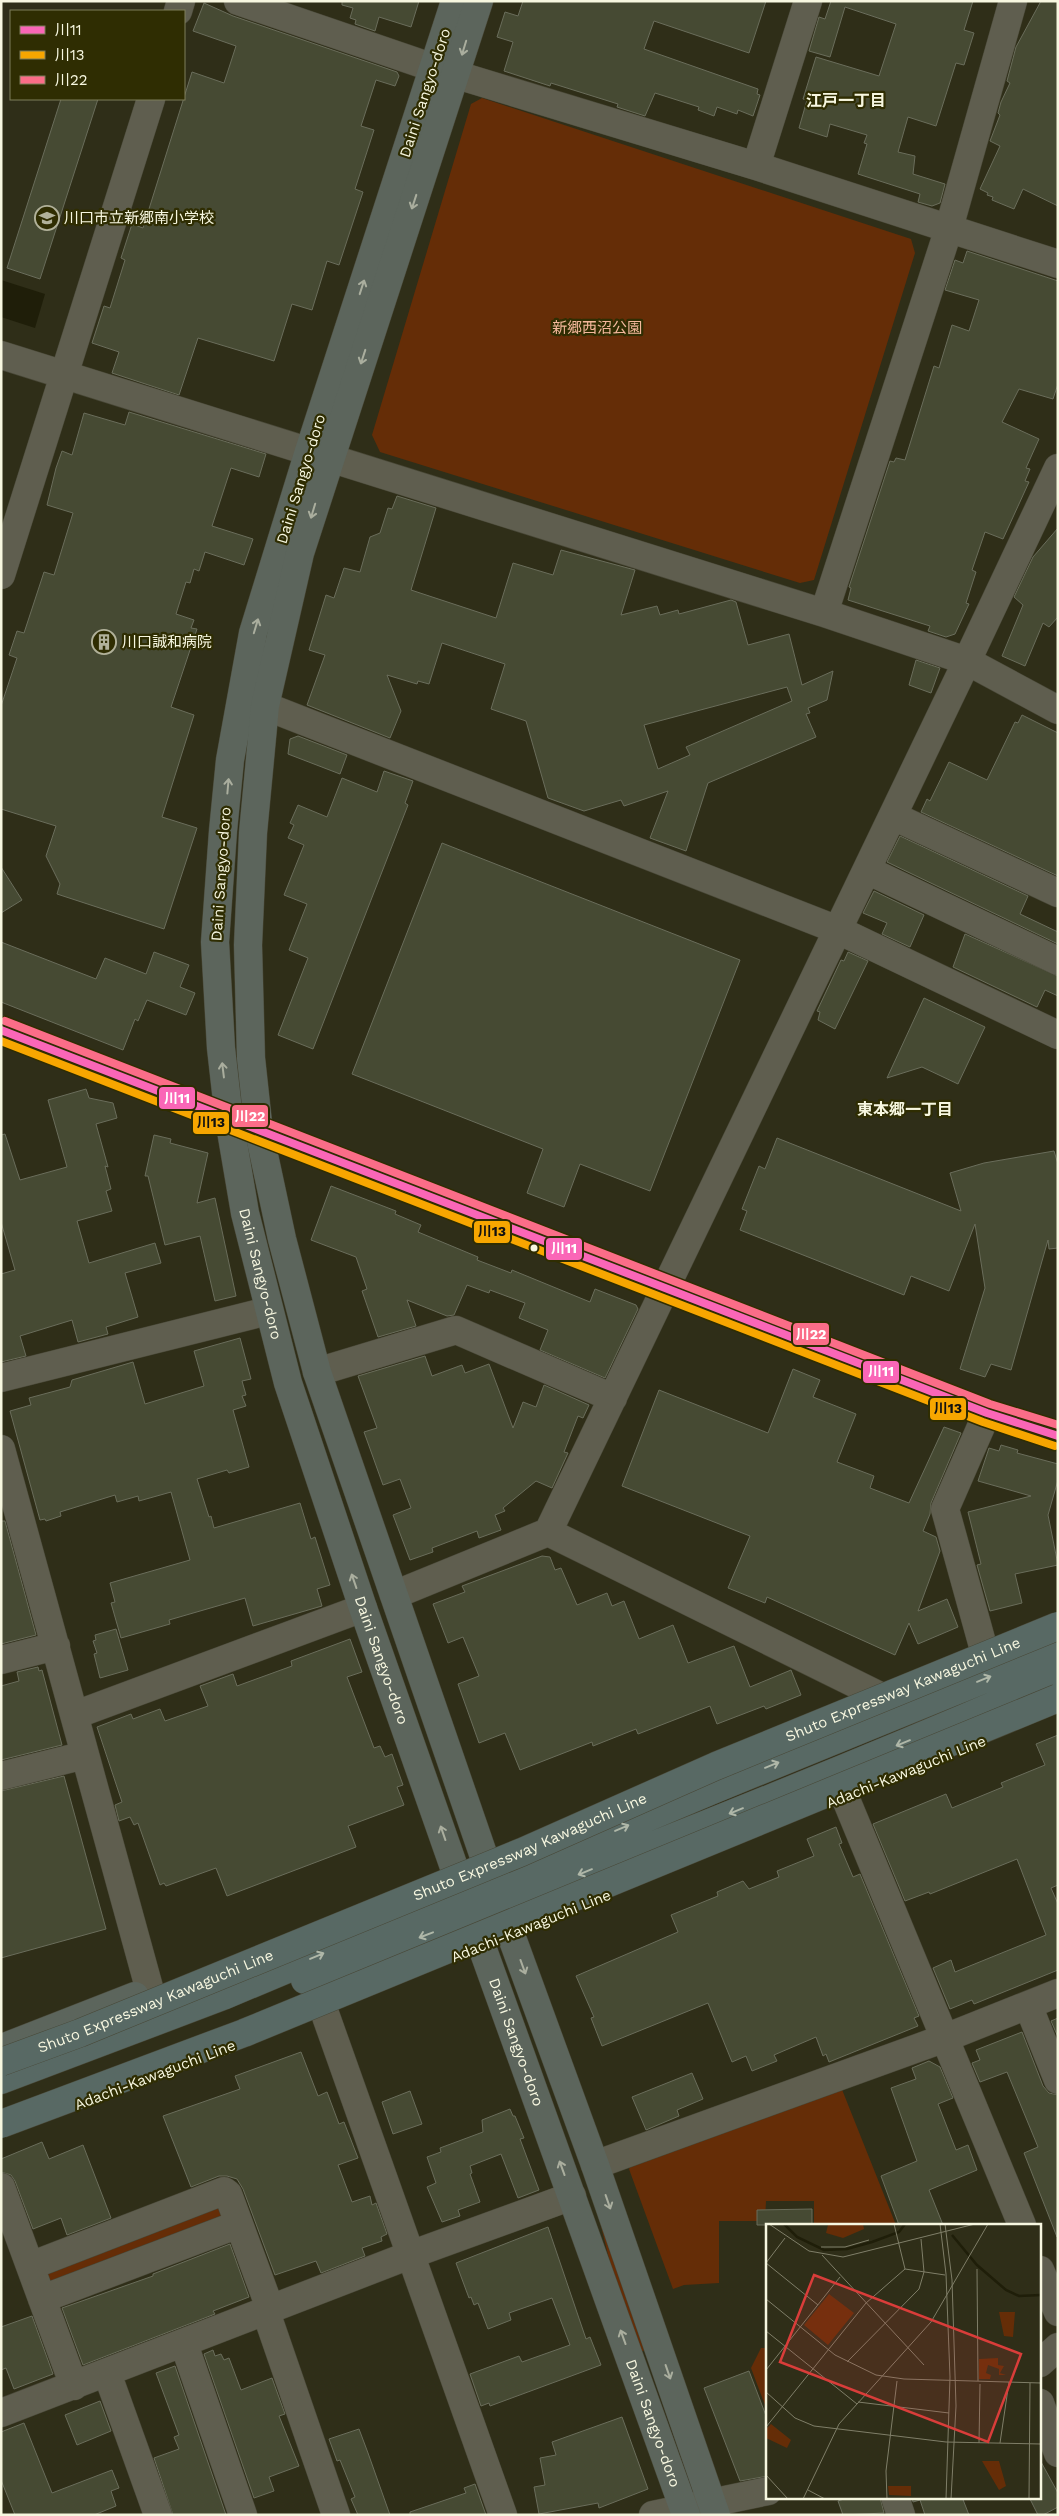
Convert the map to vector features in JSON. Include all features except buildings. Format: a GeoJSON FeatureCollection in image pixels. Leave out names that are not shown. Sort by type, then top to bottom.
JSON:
{"type":"FeatureCollection","features":[{"type":"Feature","properties":{"kind":"highway","name":"Shuto Expressway Kawaguchi Line"},"geometry":{"type":"LineString","coordinates":[[1,2062],[80,2033],[522,1852],[716,1766],[1058,1626]]}},
{"type":"Feature","properties":{"kind":"highway"},"geometry":{"type":"LineString","coordinates":[[1,2098],[226,2002],[497,1894],[938,1697],[1058,1649]]}},
{"type":"Feature","properties":{"kind":"highway"},"geometry":{"type":"LineString","coordinates":[[497,1894],[948,1725],[1058,1678]]}},
{"type":"Feature","properties":{"kind":"highway"},"geometry":{"type":"LineString","coordinates":[[1,2124],[244,2033],[1058,1698]]}},
{"type":"Feature","properties":{"kind":"highway"},"geometry":{"type":"LineString","coordinates":[[1,2080],[226,2002]]}},
{"type":"Feature","properties":{"kind":"main road","name":"Daini Sangyo-doro"},"geometry":{"type":"LineString","coordinates":[[445,71],[455,1]]}},
{"type":"Feature","properties":{"kind":"main road","name":"Daini Sangyo-doro"},"geometry":{"type":"LineString","coordinates":[[479,1],[445,71],[320,453],[253,633],[230,760],[216,942],[221,1048],[229,1119],[245,1213],[288,1383],[363,1608],[482,1947],[685,2512]]}},
{"type":"Feature","properties":{"kind":"main road","name":"Daini Sangyo-doro"},"geometry":{"type":"LineString","coordinates":[[320,453],[300,553],[265,706],[253,833],[248,945],[251,1058],[259,1132],[282,1239],[317,1372],[511,1935],[595,2165],[714,2509]]}},
{"type":"Feature","properties":{"kind":"main road"},"geometry":{"type":"LineString","coordinates":[[1,2048],[484,1855],[712,1760],[878,1695],[1058,1619]]}},
{"type":"Feature","properties":{"kind":"main road","name":"Adachi-Kawaguchi Line"},"geometry":{"type":"LineString","coordinates":[[1,2133],[94,2099],[482,1947],[1058,1710]]}},
{"type":"Feature","properties":{"kind":"street"},"geometry":{"type":"LineString","coordinates":[[238,1],[445,71],[756,166],[1058,264]]}},
{"type":"Feature","properties":{"kind":"street"},"geometry":{"type":"LineString","coordinates":[[756,166],[808,1]]}},
{"type":"Feature","properties":{"kind":"street"},"geometry":{"type":"LineString","coordinates":[[824,613],[949,228],[1014,1]]}},
{"type":"Feature","properties":{"kind":"street"},"geometry":{"type":"LineString","coordinates":[[1,575],[150,100]]}},
{"type":"Feature","properties":{"kind":"street"},"geometry":{"type":"LineString","coordinates":[[1,355],[320,453],[824,613],[967,662],[1058,710]]}},
{"type":"Feature","properties":{"kind":"street"},"geometry":{"type":"LineString","coordinates":[[394,1594],[548,1532],[868,870],[1058,468]]}},
{"type":"Feature","properties":{"kind":"street"},"geometry":{"type":"LineString","coordinates":[[265,706],[838,930],[1058,1035]]}},
{"type":"Feature","properties":{"kind":"street"},"geometry":{"type":"LineString","coordinates":[[893,816],[1058,893]]}},
{"type":"Feature","properties":{"kind":"street"},"geometry":{"type":"LineString","coordinates":[[868,870],[1058,961]]}},
{"type":"Feature","properties":{"kind":"street"},"geometry":{"type":"LineString","coordinates":[[1,1030],[259,1132],[987,1413],[1058,1436]]}},
{"type":"Feature","properties":{"kind":"street"},"geometry":{"type":"LineString","coordinates":[[1,1378],[268,1310]]}},
{"type":"Feature","properties":{"kind":"street"},"geometry":{"type":"LineString","coordinates":[[317,1372],[456,1330],[613,1398]]}},
{"type":"Feature","properties":{"kind":"street"},"geometry":{"type":"LineString","coordinates":[[984,1650],[945,1509],[987,1413]]}},
{"type":"Feature","properties":{"kind":"street"},"geometry":{"type":"LineString","coordinates":[[1,1450],[150,1990]]}},
{"type":"Feature","properties":{"kind":"street"},"geometry":{"type":"LineString","coordinates":[[548,1532],[878,1695]]}},
{"type":"Feature","properties":{"kind":"street"},"geometry":{"type":"LineString","coordinates":[[75,1715],[363,1608]]}},
{"type":"Feature","properties":{"kind":"street"},"geometry":{"type":"LineString","coordinates":[[1,1660],[56,1646]]}},
{"type":"Feature","properties":{"kind":"street"},"geometry":{"type":"LineString","coordinates":[[1,1776],[85,1755]]}},
{"type":"Feature","properties":{"kind":"street"},"geometry":{"type":"LineString","coordinates":[[845,1797],[1022,2224]]}},
{"type":"Feature","properties":{"kind":"street"},"geometry":{"type":"LineString","coordinates":[[595,2165],[945,2038],[1058,1993]]}},
{"type":"Feature","properties":{"kind":"street"},"geometry":{"type":"LineString","coordinates":[[1028,2005],[1058,2080]]}},
{"type":"Feature","properties":{"kind":"street"},"geometry":{"type":"LineString","coordinates":[[323,2008],[503,2515]]}},
{"type":"Feature","properties":{"kind":"street"},"geometry":{"type":"LineString","coordinates":[[1,2187],[74,2386]]}},
{"type":"Feature","properties":{"kind":"street"},"geometry":{"type":"LineString","coordinates":[[30,2266],[224,2191],[228,2194],[336,2515]]}},
{"type":"Feature","properties":{"kind":"street"},"geometry":{"type":"LineString","coordinates":[[1,2413],[572,2196]]}},
{"type":"Feature","properties":{"kind":"street"},"geometry":{"type":"LineString","coordinates":[[42,2299],[239,2224]]}},
{"type":"Feature","properties":{"kind":"street"},"geometry":{"type":"LineString","coordinates":[[1042,2275],[1058,2312]]}},
{"type":"Feature","properties":{"kind":"street"},"geometry":{"type":"LineString","coordinates":[[184,2344],[243,2515]]}},
{"type":"Feature","properties":{"kind":"street"},"geometry":{"type":"LineString","coordinates":[[1042,2361],[1058,2347]]}},
{"type":"Feature","properties":{"kind":"street"},"geometry":{"type":"LineString","coordinates":[[107,2373],[158,2515]]}},
{"type":"Feature","properties":{"kind":"street"},"geometry":{"type":"LineString","coordinates":[[1042,2409],[1058,2453]]}},
{"type":"Feature","properties":{"kind":"street"},"geometry":{"type":"LineString","coordinates":[[653,2515],[714,2509],[766,2492]]}},
{"type":"Feature","properties":{"kind":"street"},"geometry":{"type":"LineString","coordinates":[[895,2498],[901,2515]]}},
{"type":"Feature","properties":{"kind":"green space","name":"新郷西沼公園"},"geometry":{"type":"Polygon","coordinates":[[[482,98],[911,239],[915,253],[814,580],[800,583],[380,452],[372,435],[471,104],[482,98]]]}},
{"type":"Feature","properties":{"kind":"green space"},"geometry":{"type":"Polygon","coordinates":[[[841,2087],[896,2224],[814,2224],[814,2201],[766,2201],[765,2221],[719,2221],[719,2283],[684,2285],[673,2289],[629,2169],[633,2162],[841,2087]]]}},
{"type":"Feature","properties":{"kind":"green space"},"geometry":{"type":"Polygon","coordinates":[[[220,2200],[230,2215],[50,2287],[42,2269],[220,2200]]]}},
{"type":"Feature","properties":{"kind":"green space"},"geometry":{"type":"Polygon","coordinates":[[[599,2218],[646,2350],[639,2352],[617,2291],[599,2218]]]}},
{"type":"Feature","properties":{"kind":"green space"},"geometry":{"type":"Polygon","coordinates":[[[761,2348],[766,2348],[766,2408],[751,2368],[761,2348]]]}},
{"type":"Feature","properties":{"kind":"shaded area"},"geometry":{"type":"Polygon","coordinates":[[[1,280],[45,294],[35,328],[1,317],[1,280]]]}},
{"type":"Feature","properties":{"kind":"transit line","name":"川22"},"geometry":{"type":"LineString","coordinates":[[5,1021],[990,1404],[1058,1425]]}},
{"type":"Feature","properties":{"kind":"transit line","name":"川11"},"geometry":{"type":"LineString","coordinates":[[1,1030],[987,1413],[1058,1436]]}},
{"type":"Feature","properties":{"kind":"transit line","name":"川13"},"geometry":{"type":"LineString","coordinates":[[1,1041],[983,1422],[1055,1446]]}},
{"type":"Feature","properties":{"kind":"place","name":"川口市立新郷南小学校"},"geometry":{"type":"Point","coordinates":[47,218]}},
{"type":"Feature","properties":{"kind":"place","name":"川口誠和病院"},"geometry":{"type":"Point","coordinates":[104,642]}},
{"type":"Feature","properties":{"kind":"district","name":"江戸一丁目"},"geometry":{"type":"Point","coordinates":[846,100]}},
{"type":"Feature","properties":{"kind":"district","name":"東本郷一丁目"},"geometry":{"type":"Point","coordinates":[905,1109]}}]}
